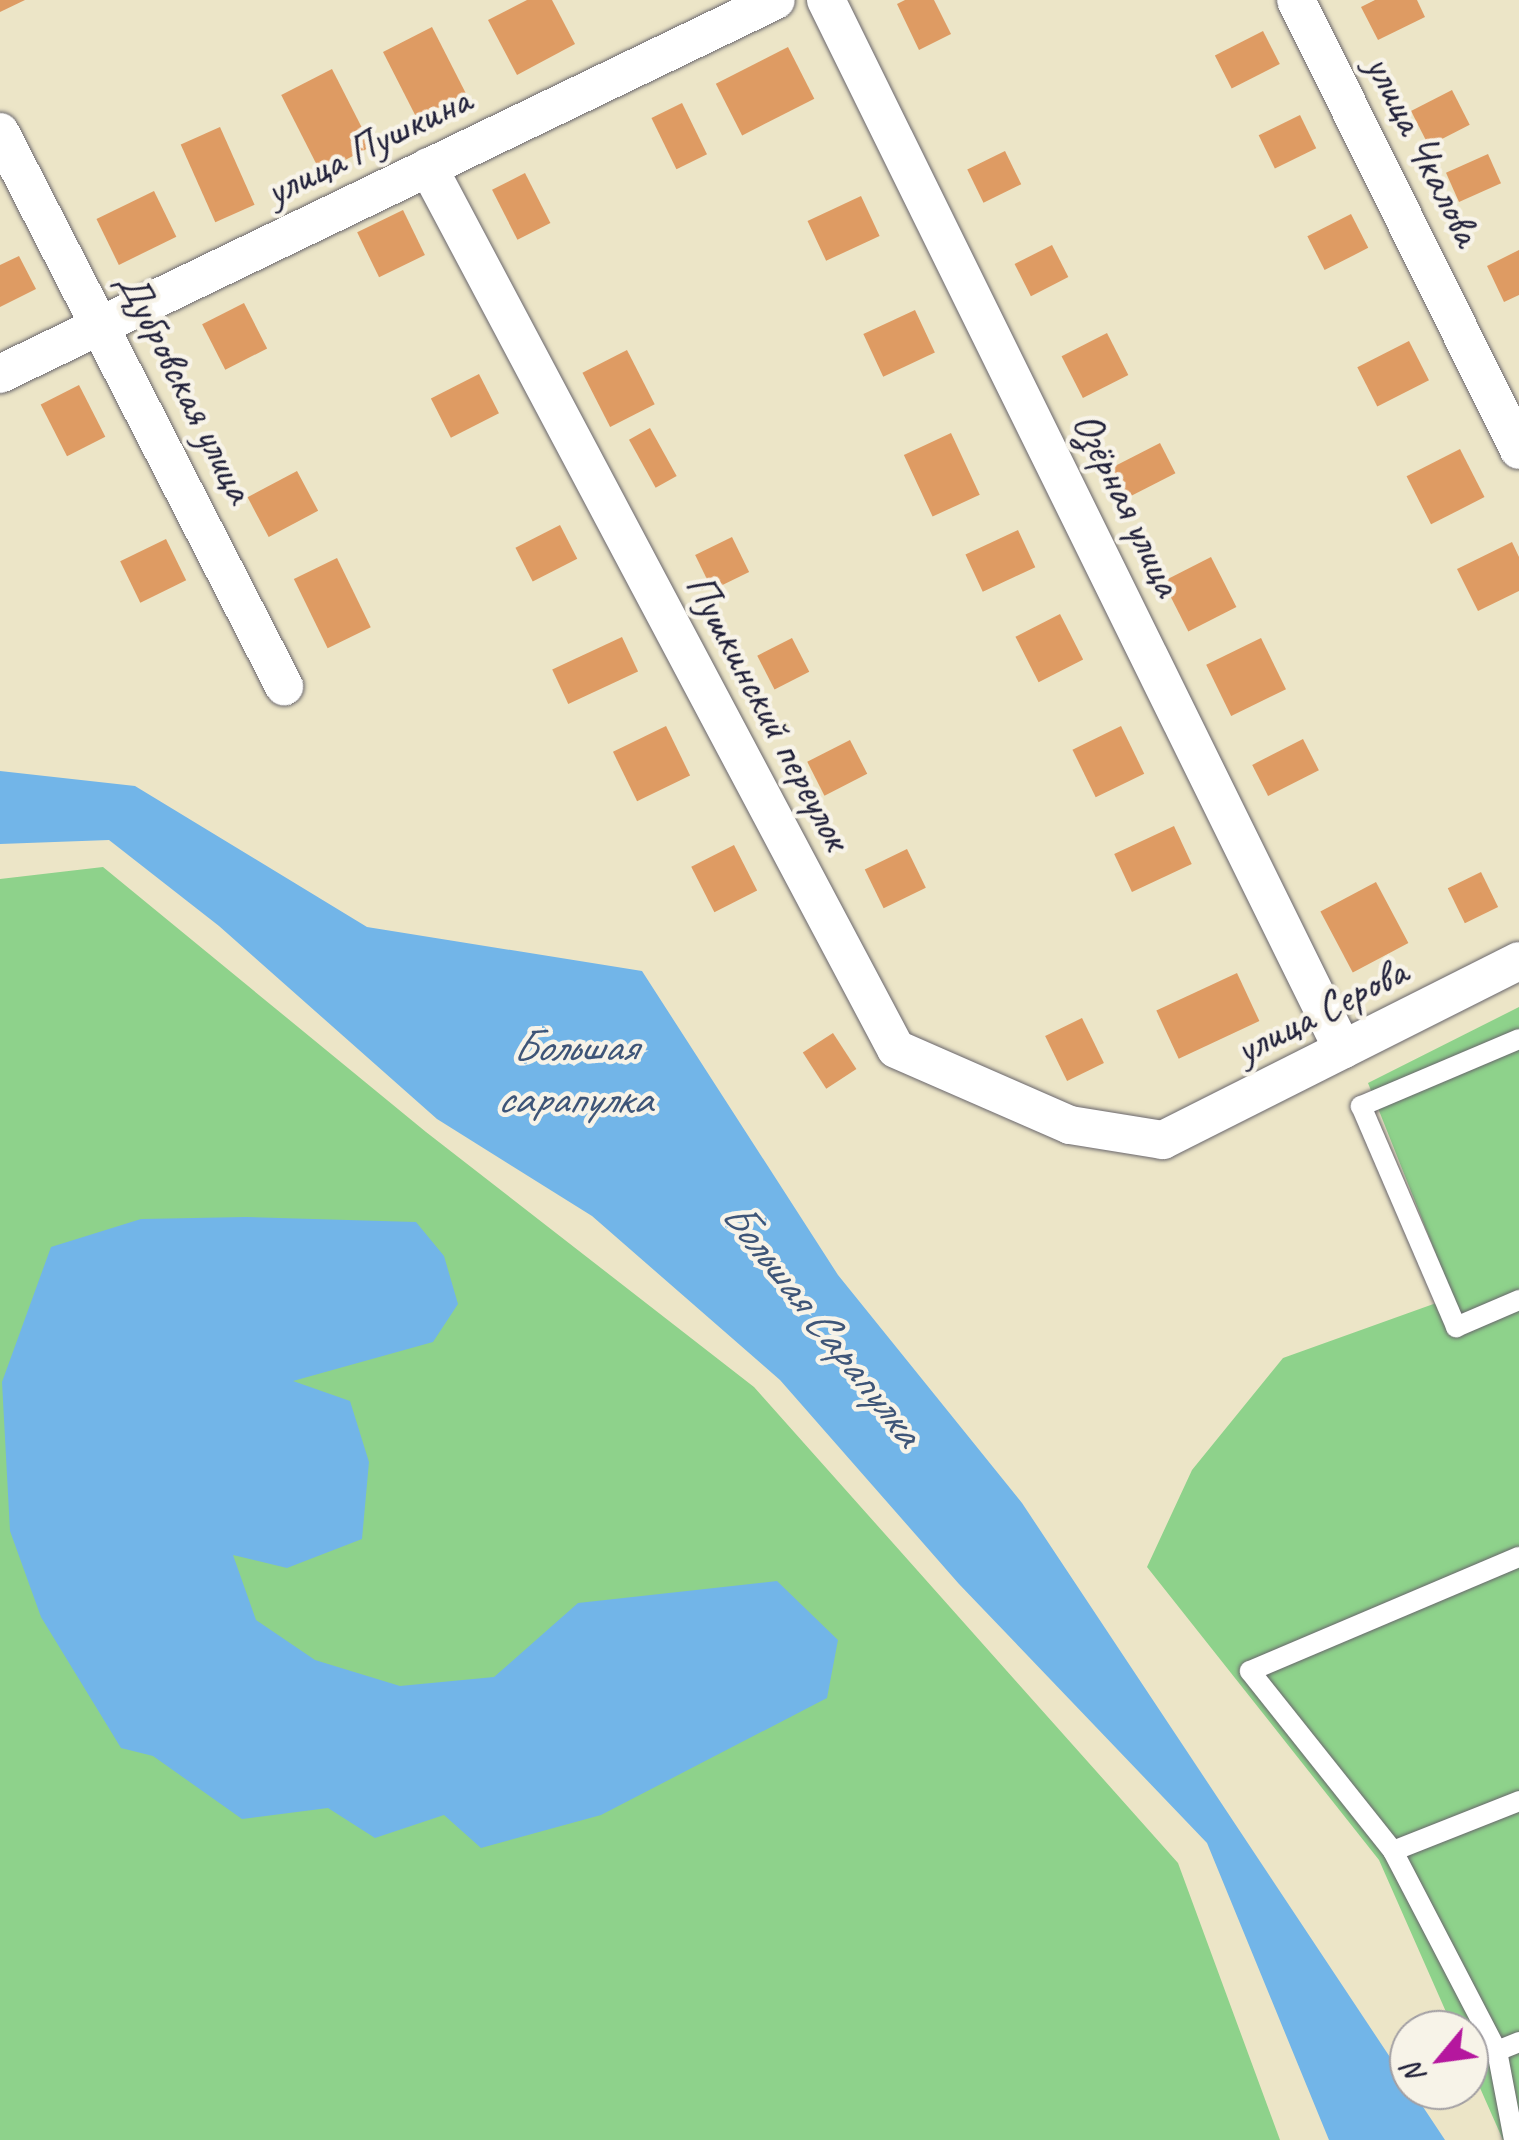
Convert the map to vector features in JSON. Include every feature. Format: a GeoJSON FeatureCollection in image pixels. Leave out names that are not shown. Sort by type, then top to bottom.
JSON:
{"type":"FeatureCollection","features":[{"type":"Feature","properties":{"kind":"street","name":"улица Пушкина"},"geometry":{"type":"LineString","coordinates":[[0,374],[776,0]]}},
{"type":"Feature","properties":{"kind":"street","name":"Озёрная улица"},"geometry":{"type":"LineString","coordinates":[[826,0],[1343,1050]]}},
{"type":"Feature","properties":{"kind":"street","name":"улица Чкалова"},"geometry":{"type":"LineString","coordinates":[[1296,0],[1519,450]]}},
{"type":"Feature","properties":{"kind":"street","name":"Дубровская улица"},"geometry":{"type":"LineString","coordinates":[[0,132],[104,323],[284,686]]}},
{"type":"Feature","properties":{"kind":"street","name":"Пушкинский переулок"},"geometry":{"type":"LineString","coordinates":[[428,167],[896,1049],[1070,1126],[1163,1140]]}},
{"type":"Feature","properties":{"kind":"street","name":"улица Серова"},"geometry":{"type":"LineString","coordinates":[[1163,1140],[1519,961]]}},
{"type":"Feature","properties":{"kind":"lane"},"geometry":{"type":"LineString","coordinates":[[1519,1039],[1361,1106],[1456,1327],[1519,1300]]}},
{"type":"Feature","properties":{"kind":"lane"},"geometry":{"type":"LineString","coordinates":[[1514,2140],[1497,2050],[1393,1851],[1250,1671],[1519,1556]]}},
{"type":"Feature","properties":{"kind":"lane"},"geometry":{"type":"LineString","coordinates":[[1393,1851],[1519,1801]]}},
{"type":"Feature","properties":{"kind":"lane"},"geometry":{"type":"LineString","coordinates":[[1497,2050],[1519,2042]]}},
{"type":"Feature","properties":{"kind":"green space"},"geometry":{"type":"Polygon","coordinates":[[[103,867],[426,1132],[754,1387],[1178,1863],[1280,2140],[0,2140],[0,879],[103,867]]]}},
{"type":"Feature","properties":{"kind":"green space"},"geometry":{"type":"Polygon","coordinates":[[[1519,1007],[1519,2140],[1503,2140],[1489,2108],[1489,2010],[1445,2010],[1379,1860],[1147,1567],[1192,1470],[1283,1358],[1453,1297],[1368,1083],[1519,1007]]]}},
{"type":"Feature","properties":{"kind":"water","name":"Большая сарапулка"},"geometry":{"type":"Polygon","coordinates":[[[0,771],[135,786],[367,927],[642,971],[838,1275],[1022,1503],[1389,2056],[1389,2110],[1425,2110],[1445,2140],[1329,2140],[1207,1843],[959,1584],[780,1380],[592,1216],[437,1119],[219,926],[109,840],[0,844],[0,771]]]}},
{"type":"Feature","properties":{"kind":"water"},"geometry":{"type":"Polygon","coordinates":[[[246,1217],[416,1222],[444,1256],[458,1304],[433,1342],[293,1381],[350,1401],[369,1462],[362,1539],[287,1568],[233,1555],[256,1620],[315,1660],[400,1686],[494,1677],[578,1603],[777,1581],[838,1640],[827,1698],[601,1815],[481,1848],[444,1815],[375,1838],[328,1808],[242,1819],[153,1756],[121,1748],[41,1617],[10,1531],[2,1382],[51,1247],[141,1219],[246,1217]]]}},
{"type":"Feature","properties":{"kind":"building"},"geometry":{"type":"Polygon","coordinates":[[[0,0],[25,0],[0,12],[0,0]]]}},
{"type":"Feature","properties":{"kind":"building"},"geometry":{"type":"Polygon","coordinates":[[[527,0],[552,0],[575,44],[517,75],[488,20],[527,0]]]}},
{"type":"Feature","properties":{"kind":"building"},"geometry":{"type":"Polygon","coordinates":[[[905,0],[934,0],[951,34],[919,50],[897,4],[905,0]]]}},
{"type":"Feature","properties":{"kind":"building"},"geometry":{"type":"Polygon","coordinates":[[[1375,0],[1417,0],[1425,17],[1378,40],[1361,7],[1375,0]]]}},
{"type":"Feature","properties":{"kind":"building"},"geometry":{"type":"Polygon","coordinates":[[[432,27],[466,94],[417,119],[383,52],[432,27]]]}},
{"type":"Feature","properties":{"kind":"building"},"geometry":{"type":"Polygon","coordinates":[[[1263,31],[1280,64],[1232,88],[1215,56],[1263,31]]]}},
{"type":"Feature","properties":{"kind":"building"},"geometry":{"type":"Polygon","coordinates":[[[788,47],[814,99],[742,135],[716,84],[788,47]]]}},
{"type":"Feature","properties":{"kind":"building"},"geometry":{"type":"Polygon","coordinates":[[[332,69],[371,147],[321,172],[281,95],[332,69]]]}},
{"type":"Feature","properties":{"kind":"building"},"geometry":{"type":"Polygon","coordinates":[[[1452,90],[1470,125],[1429,146],[1411,111],[1452,90]]]}},
{"type":"Feature","properties":{"kind":"building"},"geometry":{"type":"Polygon","coordinates":[[[682,103],[707,154],[676,169],[651,118],[682,103]]]}},
{"type":"Feature","properties":{"kind":"building"},"geometry":{"type":"Polygon","coordinates":[[[1300,115],[1316,148],[1275,168],[1259,135],[1300,115]]]}},
{"type":"Feature","properties":{"kind":"building"},"geometry":{"type":"Polygon","coordinates":[[[220,127],[255,205],[215,222],[181,144],[220,127]]]}},
{"type":"Feature","properties":{"kind":"building"},"geometry":{"type":"Polygon","coordinates":[[[1005,151],[1021,184],[983,203],[967,169],[1005,151]]]}},
{"type":"Feature","properties":{"kind":"building"},"geometry":{"type":"Polygon","coordinates":[[[1488,154],[1501,183],[1459,202],[1446,173],[1488,154]]]}},
{"type":"Feature","properties":{"kind":"building"},"geometry":{"type":"Polygon","coordinates":[[[525,173],[550,223],[517,240],[492,190],[525,173]]]}},
{"type":"Feature","properties":{"kind":"building"},"geometry":{"type":"Polygon","coordinates":[[[154,191],[176,237],[119,265],[96,219],[154,191]]]}},
{"type":"Feature","properties":{"kind":"building"},"geometry":{"type":"Polygon","coordinates":[[[861,196],[880,236],[826,261],[808,221],[861,196]]]}},
{"type":"Feature","properties":{"kind":"building"},"geometry":{"type":"Polygon","coordinates":[[[403,210],[425,255],[379,277],[357,232],[403,210]]]}},
{"type":"Feature","properties":{"kind":"building"},"geometry":{"type":"Polygon","coordinates":[[[1351,214],[1368,248],[1325,270],[1307,236],[1351,214]]]}},
{"type":"Feature","properties":{"kind":"building"},"geometry":{"type":"Polygon","coordinates":[[[1052,245],[1068,277],[1031,296],[1015,264],[1052,245]]]}},
{"type":"Feature","properties":{"kind":"building"},"geometry":{"type":"Polygon","coordinates":[[[1519,250],[1519,295],[1504,302],[1487,266],[1519,250]]]}},
{"type":"Feature","properties":{"kind":"building"},"geometry":{"type":"Polygon","coordinates":[[[19,256],[36,289],[0,307],[0,265],[19,256]]]}},
{"type":"Feature","properties":{"kind":"building"},"geometry":{"type":"Polygon","coordinates":[[[244,303],[267,348],[225,370],[202,324],[244,303]]]}},
{"type":"Feature","properties":{"kind":"building"},"geometry":{"type":"Polygon","coordinates":[[[915,310],[935,353],[883,377],[863,334],[915,310]]]}},
{"type":"Feature","properties":{"kind":"building"},"geometry":{"type":"Polygon","coordinates":[[[1107,333],[1128,375],[1083,398],[1062,356],[1107,333]]]}},
{"type":"Feature","properties":{"kind":"building"},"geometry":{"type":"Polygon","coordinates":[[[1409,341],[1429,380],[1377,407],[1357,367],[1409,341]]]}},
{"type":"Feature","properties":{"kind":"building"},"geometry":{"type":"Polygon","coordinates":[[[627,350],[655,404],[610,427],[582,373],[627,350]]]}},
{"type":"Feature","properties":{"kind":"building"},"geometry":{"type":"Polygon","coordinates":[[[479,374],[499,413],[451,438],[431,399],[479,374]]]}},
{"type":"Feature","properties":{"kind":"building"},"geometry":{"type":"Polygon","coordinates":[[[79,385],[105,437],[67,456],[41,405],[79,385]]]}},
{"type":"Feature","properties":{"kind":"building"},"geometry":{"type":"Polygon","coordinates":[[[650,428],[677,476],[656,488],[629,440],[650,428]]]}},
{"type":"Feature","properties":{"kind":"building"},"geometry":{"type":"Polygon","coordinates":[[[951,433],[980,495],[933,517],[904,455],[951,433]]]}},
{"type":"Feature","properties":{"kind":"building"},"geometry":{"type":"Polygon","coordinates":[[[1160,443],[1175,473],[1126,499],[1110,468],[1160,443]]]}},
{"type":"Feature","properties":{"kind":"building"},"geometry":{"type":"Polygon","coordinates":[[[1460,449],[1485,497],[1431,524],[1407,476],[1460,449]]]}},
{"type":"Feature","properties":{"kind":"building"},"geometry":{"type":"Polygon","coordinates":[[[297,471],[318,511],[269,537],[248,497],[297,471]]]}},
{"type":"Feature","properties":{"kind":"building"},"geometry":{"type":"Polygon","coordinates":[[[560,525],[577,559],[533,582],[515,548],[560,525]]]}},
{"type":"Feature","properties":{"kind":"building"},"geometry":{"type":"Polygon","coordinates":[[[1018,530],[1035,567],[983,592],[965,555],[1018,530]]]}},
{"type":"Feature","properties":{"kind":"building"},"geometry":{"type":"Polygon","coordinates":[[[732,537],[749,572],[712,590],[695,555],[732,537]]]}},
{"type":"Feature","properties":{"kind":"building"},"geometry":{"type":"Polygon","coordinates":[[[166,539],[186,580],[140,603],[120,561],[166,539]]]}},
{"type":"Feature","properties":{"kind":"building"},"geometry":{"type":"Polygon","coordinates":[[[1512,542],[1519,557],[1519,591],[1478,611],[1457,569],[1512,542]]]}},
{"type":"Feature","properties":{"kind":"building"},"geometry":{"type":"Polygon","coordinates":[[[1211,557],[1236,607],[1188,631],[1163,582],[1211,557]]]}},
{"type":"Feature","properties":{"kind":"building"},"geometry":{"type":"Polygon","coordinates":[[[337,558],[371,627],[328,648],[294,579],[337,558]]]}},
{"type":"Feature","properties":{"kind":"building"},"geometry":{"type":"Polygon","coordinates":[[[1060,614],[1083,659],[1039,682],[1015,637],[1060,614]]]}},
{"type":"Feature","properties":{"kind":"building"},"geometry":{"type":"Polygon","coordinates":[[[622,637],[638,671],[568,704],[552,670],[622,637]]]}},
{"type":"Feature","properties":{"kind":"building"},"geometry":{"type":"Polygon","coordinates":[[[792,638],[809,672],[775,690],[757,656],[792,638]]]}},
{"type":"Feature","properties":{"kind":"building"},"geometry":{"type":"Polygon","coordinates":[[[1261,638],[1286,689],[1231,716],[1206,665],[1261,638]]]}},
{"type":"Feature","properties":{"kind":"building"},"geometry":{"type":"Polygon","coordinates":[[[666,726],[690,775],[637,801],[613,752],[666,726]]]}},
{"type":"Feature","properties":{"kind":"building"},"geometry":{"type":"Polygon","coordinates":[[[1121,726],[1144,774],[1096,797],[1072,750],[1121,726]]]}},
{"type":"Feature","properties":{"kind":"building"},"geometry":{"type":"Polygon","coordinates":[[[1303,739],[1319,770],[1268,796],[1252,765],[1303,739]]]}},
{"type":"Feature","properties":{"kind":"building"},"geometry":{"type":"Polygon","coordinates":[[[850,740],[867,774],[824,796],[807,762],[850,740]]]}},
{"type":"Feature","properties":{"kind":"building"},"geometry":{"type":"Polygon","coordinates":[[[1174,826],[1192,864],[1132,892],[1114,854],[1174,826]]]}},
{"type":"Feature","properties":{"kind":"building"},"geometry":{"type":"Polygon","coordinates":[[[734,845],[757,890],[714,912],[691,867],[734,845]]]}},
{"type":"Feature","properties":{"kind":"building"},"geometry":{"type":"Polygon","coordinates":[[[907,849],[926,888],[884,908],[865,870],[907,849]]]}},
{"type":"Feature","properties":{"kind":"building"},"geometry":{"type":"Polygon","coordinates":[[[1481,872],[1498,907],[1465,923],[1448,888],[1481,872]]]}},
{"type":"Feature","properties":{"kind":"building"},"geometry":{"type":"Polygon","coordinates":[[[1376,882],[1408,943],[1353,973],[1320,912],[1376,882]]]}},
{"type":"Feature","properties":{"kind":"building"},"geometry":{"type":"Polygon","coordinates":[[[1237,973],[1259,1021],[1179,1059],[1156,1011],[1237,973]]]}},
{"type":"Feature","properties":{"kind":"building"},"geometry":{"type":"Polygon","coordinates":[[[1082,1018],[1104,1063],[1067,1081],[1045,1036],[1082,1018]]]}},
{"type":"Feature","properties":{"kind":"building"},"geometry":{"type":"Polygon","coordinates":[[[833,1033],[856,1069],[826,1089],[803,1053],[833,1033]]]}},
{"type":"Feature","properties":{"kind":"water label","name":"Большая Сарапулка"},"geometry":{"type":"Point","coordinates":[822,1323]}}]}
